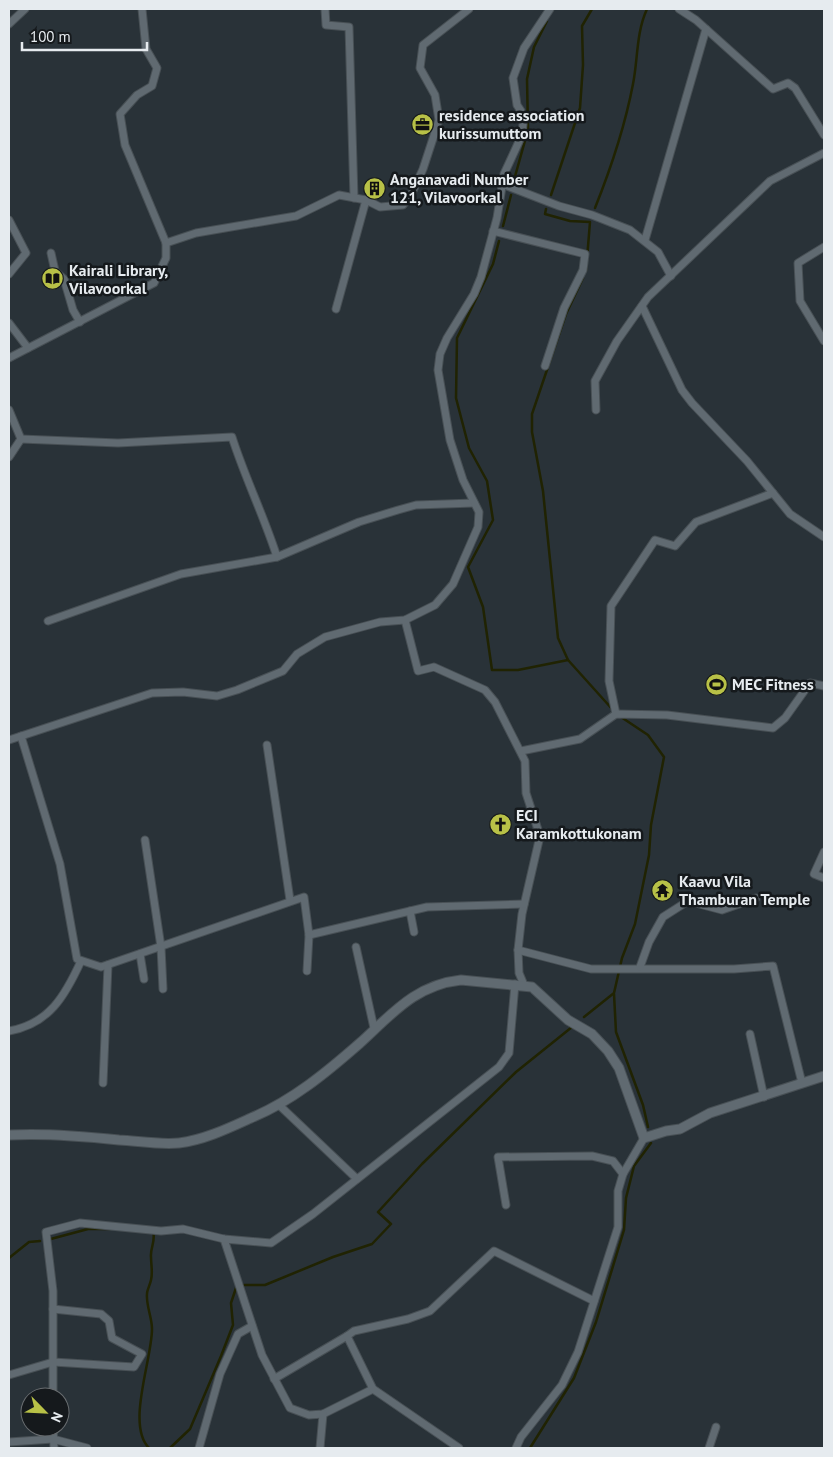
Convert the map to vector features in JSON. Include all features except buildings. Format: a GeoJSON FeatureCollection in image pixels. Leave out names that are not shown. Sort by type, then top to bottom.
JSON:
{"type":"FeatureCollection","features":[{"type":"Feature","properties":{"kind":"street"},"geometry":{"type":"LineString","coordinates":[[9,24],[25,9]]}},
{"type":"Feature","properties":{"kind":"street"},"geometry":{"type":"LineString","coordinates":[[9,358],[154,282],[166,258],[166,243],[125,145],[120,114],[137,95],[152,86],[157,68],[146,49],[142,9]]}},
{"type":"Feature","properties":{"kind":"street"},"geometry":{"type":"LineString","coordinates":[[325,9],[326,25],[349,27],[354,198]]}},
{"type":"Feature","properties":{"kind":"street"},"geometry":{"type":"LineString","coordinates":[[166,243],[196,233],[296,216],[339,195],[366,200],[380,206],[403,205],[412,193],[440,120],[436,95],[420,68],[423,45],[469,9]]}},
{"type":"Feature","properties":{"kind":"street"},"geometry":{"type":"LineString","coordinates":[[9,740],[152,692],[183,692],[217,696],[238,690],[283,671],[297,654],[325,637],[380,622],[405,620],[435,605],[453,584],[478,527],[479,512],[463,480],[450,440],[438,370],[440,354],[447,338],[474,294],[481,277],[493,231],[504,174],[522,135],[521,111],[516,105],[513,78],[524,48],[550,9]]}},
{"type":"Feature","properties":{"kind":"street"},"geometry":{"type":"LineString","coordinates":[[678,9],[706,29],[773,89],[788,83],[794,88],[824,134]]}},
{"type":"Feature","properties":{"kind":"street"},"geometry":{"type":"LineString","coordinates":[[645,240],[706,29]]}},
{"type":"Feature","properties":{"kind":"street"},"geometry":{"type":"LineString","coordinates":[[596,410],[595,381],[617,341],[642,306],[770,181],[824,153]]}},
{"type":"Feature","properties":{"kind":"street"},"geometry":{"type":"LineString","coordinates":[[502,184],[630,230],[658,252],[671,276]]}},
{"type":"Feature","properties":{"kind":"street"},"geometry":{"type":"LineString","coordinates":[[336,310],[366,200]]}},
{"type":"Feature","properties":{"kind":"street"},"geometry":{"type":"LineString","coordinates":[[9,220],[26,253],[9,274]]}},
{"type":"Feature","properties":{"kind":"street"},"geometry":{"type":"LineString","coordinates":[[493,231],[585,254],[583,270],[564,308],[545,366]]}},
{"type":"Feature","properties":{"kind":"street"},"geometry":{"type":"LineString","coordinates":[[824,247],[798,263],[800,301],[824,341]]}},
{"type":"Feature","properties":{"kind":"street"},"geometry":{"type":"LineString","coordinates":[[51,253],[55,270],[64,280],[73,310],[80,322]]}},
{"type":"Feature","properties":{"kind":"street"},"geometry":{"type":"LineString","coordinates":[[642,306],[682,390],[790,514],[824,537]]}},
{"type":"Feature","properties":{"kind":"street"},"geometry":{"type":"LineString","coordinates":[[9,323],[28,348]]}},
{"type":"Feature","properties":{"kind":"street"},"geometry":{"type":"LineString","coordinates":[[9,410],[21,438]]}},
{"type":"Feature","properties":{"kind":"street"},"geometry":{"type":"LineString","coordinates":[[21,438],[118,443],[232,437],[242,470],[267,525],[277,557]]}},
{"type":"Feature","properties":{"kind":"street"},"geometry":{"type":"LineString","coordinates":[[9,457],[21,438]]}},
{"type":"Feature","properties":{"kind":"street"},"geometry":{"type":"LineString","coordinates":[[616,714],[609,681],[611,606],[655,540],[675,546],[696,522],[773,493]]}},
{"type":"Feature","properties":{"kind":"street"},"geometry":{"type":"LineString","coordinates":[[48,621],[181,574],[277,557],[359,522],[416,505],[474,503]]}},
{"type":"Feature","properties":{"kind":"street"},"geometry":{"type":"LineString","coordinates":[[53,1387],[53,1309],[46,1232],[80,1223],[161,1231],[183,1229],[224,1239],[271,1243],[313,1214],[500,1067],[509,1053],[520,984],[518,950],[524,904],[540,836],[526,793],[525,762],[521,751],[486,690],[434,667],[418,671],[405,620]]}},
{"type":"Feature","properties":{"kind":"street"},"geometry":{"type":"LineString","coordinates":[[521,751],[580,739],[616,714],[667,715],[773,728],[785,718],[810,683],[824,686]]}},
{"type":"Feature","properties":{"kind":"street"},"geometry":{"type":"LineString","coordinates":[[21,736],[60,864],[77,959],[101,967],[290,900],[304,897],[309,935],[307,971]]}},
{"type":"Feature","properties":{"kind":"street"},"geometry":{"type":"LineString","coordinates":[[268,745],[290,900]]}},
{"type":"Feature","properties":{"kind":"street"},"geometry":{"type":"LineString","coordinates":[[146,840],[161,947],[163,989]]}},
{"type":"Feature","properties":{"kind":"street"},"geometry":{"type":"LineString","coordinates":[[824,852],[814,874],[824,878]]}},
{"type":"Feature","properties":{"kind":"street"},"geometry":{"type":"LineString","coordinates":[[640,967],[649,942],[664,916],[688,901],[722,910],[756,898]]}},
{"type":"Feature","properties":{"kind":"street"},"geometry":{"type":"LineString","coordinates":[[309,935],[427,907],[524,904]]}},
{"type":"Feature","properties":{"kind":"street"},"geometry":{"type":"LineString","coordinates":[[410,911],[414,932]]}},
{"type":"Feature","properties":{"kind":"street"},"geometry":{"type":"LineString","coordinates":[[356,947],[374,1028]]}},
{"type":"Feature","properties":{"kind":"street"},"geometry":{"type":"LineString","coordinates":[[518,950],[591,969],[640,967],[734,969],[773,966],[802,1083]]}},
{"type":"Feature","properties":{"kind":"street"},"geometry":{"type":"LineString","coordinates":[[140,954],[144,979]]}},
{"type":"Feature","properties":{"kind":"street"},"geometry":{"type":"LineString","coordinates":[[9,1030],[25,1027],[45,1015],[66,992],[81,961]]}},
{"type":"Feature","properties":{"kind":"street"},"geometry":{"type":"LineString","coordinates":[[103,1083],[108,965]]}},
{"type":"Feature","properties":{"kind":"street"},"geometry":{"type":"LineString","coordinates":[[9,1136],[56,1135],[178,1143],[214,1133],[279,1105],[324,1072],[402,1003],[428,989],[461,980],[520,984],[540,993],[559,1012],[592,1034],[608,1051],[619,1068],[644,1138]]}},
{"type":"Feature","properties":{"kind":"street"},"geometry":{"type":"LineString","coordinates":[[750,1034],[764,1097]]}},
{"type":"Feature","properties":{"kind":"street"},"geometry":{"type":"LineString","coordinates":[[516,1448],[521,1438],[552,1399],[570,1371],[618,1228],[618,1191],[623,1174],[644,1138],[666,1130],[680,1129],[710,1113],[824,1076]]}},
{"type":"Feature","properties":{"kind":"street"},"geometry":{"type":"LineString","coordinates":[[279,1105],[357,1179]]}},
{"type":"Feature","properties":{"kind":"street"},"geometry":{"type":"LineString","coordinates":[[506,1205],[498,1157],[592,1156],[613,1161],[623,1174]]}},
{"type":"Feature","properties":{"kind":"street"},"geometry":{"type":"LineString","coordinates":[[224,1239],[262,1355],[290,1408],[309,1415],[322,1414],[373,1389]]}},
{"type":"Feature","properties":{"kind":"street"},"geometry":{"type":"LineString","coordinates":[[274,1379],[354,1331],[430,1312],[494,1251],[594,1301]]}},
{"type":"Feature","properties":{"kind":"street"},"geometry":{"type":"LineString","coordinates":[[9,1375],[53,1362],[134,1367],[142,1354],[112,1338],[108,1321],[101,1314],[53,1309]]}},
{"type":"Feature","properties":{"kind":"street"},"geometry":{"type":"LineString","coordinates":[[199,1448],[220,1374],[238,1334],[252,1326]]}},
{"type":"Feature","properties":{"kind":"street"},"geometry":{"type":"LineString","coordinates":[[347,1336],[373,1389],[459,1448]]}},
{"type":"Feature","properties":{"kind":"street"},"geometry":{"type":"LineString","coordinates":[[320,1448],[322,1414]]}},
{"type":"Feature","properties":{"kind":"street"},"geometry":{"type":"LineString","coordinates":[[709,1448],[716,1428]]}},
{"type":"Feature","properties":{"kind":"street"},"geometry":{"type":"LineString","coordinates":[[9,1442],[54,1439],[87,1448]]}},
{"type":"Feature","properties":{"kind":"street"},"geometry":{"type":"LineString","coordinates":[[54,1439],[54,1448]]}},
{"type":"Feature","properties":{"kind":"waterway"},"geometry":{"type":"LineString","coordinates":[[551,195],[580,108],[583,65],[582,26],[592,9]]}},
{"type":"Feature","properties":{"kind":"waterway"},"geometry":{"type":"LineString","coordinates":[[595,208],[622,131],[635,75],[641,27],[647,9]]}},
{"type":"Feature","properties":{"kind":"waterway"},"geometry":{"type":"LineString","coordinates":[[514,180],[528,130],[527,79],[534,47],[547,21]]}},
{"type":"Feature","properties":{"kind":"waterway"},"geometry":{"type":"LineString","coordinates":[[503,226],[511,195]]}},
{"type":"Feature","properties":{"kind":"waterway"},"geometry":{"type":"LineString","coordinates":[[546,209],[545,214],[570,221],[590,222],[586,271]]}},
{"type":"Feature","properties":{"kind":"waterway"},"geometry":{"type":"LineString","coordinates":[[499,241],[493,264],[457,338],[456,398],[469,448],[487,481],[493,520],[468,567],[483,607],[492,670],[518,670],[568,660]]}},
{"type":"Feature","properties":{"kind":"waterway"},"geometry":{"type":"LineString","coordinates":[[583,278],[566,314],[532,414],[532,432],[543,491],[558,638],[568,660],[613,710]]}},
{"type":"Feature","properties":{"kind":"waterway"},"geometry":{"type":"LineString","coordinates":[[584,1017],[614,993],[622,958],[635,924],[649,855],[651,825],[664,757],[648,735],[621,717]]}},
{"type":"Feature","properties":{"kind":"waterway"},"geometry":{"type":"LineString","coordinates":[[614,994],[616,1032],[643,1105],[648,1127]]}},
{"type":"Feature","properties":{"kind":"waterway"},"geometry":{"type":"LineString","coordinates":[[170,1448],[190,1429],[221,1356],[233,1325],[231,1303],[237,1285],[265,1285],[333,1257],[372,1244],[391,1224],[378,1212],[422,1164],[516,1072],[572,1027]]}},
{"type":"Feature","properties":{"kind":"waterway"},"geometry":{"type":"LineString","coordinates":[[530,1448],[574,1378],[596,1322],[624,1230],[626,1198],[634,1166],[651,1143]]}},
{"type":"Feature","properties":{"kind":"waterway"},"geometry":{"type":"LineString","coordinates":[[47,1240],[88,1229],[110,1229]]}},
{"type":"Feature","properties":{"kind":"waterway"},"geometry":{"type":"LineString","coordinates":[[149,1448],[143,1438],[140,1424],[140,1408],[152,1329],[147,1292],[152,1274],[153,1231]]}},
{"type":"Feature","properties":{"kind":"waterway"},"geometry":{"type":"LineString","coordinates":[[9,1258],[29,1242],[40,1241]]}},
{"type":"Feature","properties":{"kind":"place","name":"residence association kurissumuttom"},"geometry":{"type":"Point","coordinates":[423,124]}},
{"type":"Feature","properties":{"kind":"place","name":"Anganavadi Number 121, Vilavoorkal"},"geometry":{"type":"Point","coordinates":[374,188]}},
{"type":"Feature","properties":{"kind":"place","name":"Kairali Library, Vilavoorkal"},"geometry":{"type":"Point","coordinates":[53,279]}},
{"type":"Feature","properties":{"kind":"place","name":"MEC Fitness"},"geometry":{"type":"Point","coordinates":[716,684]}},
{"type":"Feature","properties":{"kind":"place","name":"ECI Karamkottukonam"},"geometry":{"type":"Point","coordinates":[500,824]}},
{"type":"Feature","properties":{"kind":"place","name":"Kaavu Vila Thamburan Temple"},"geometry":{"type":"Point","coordinates":[663,890]}}]}
